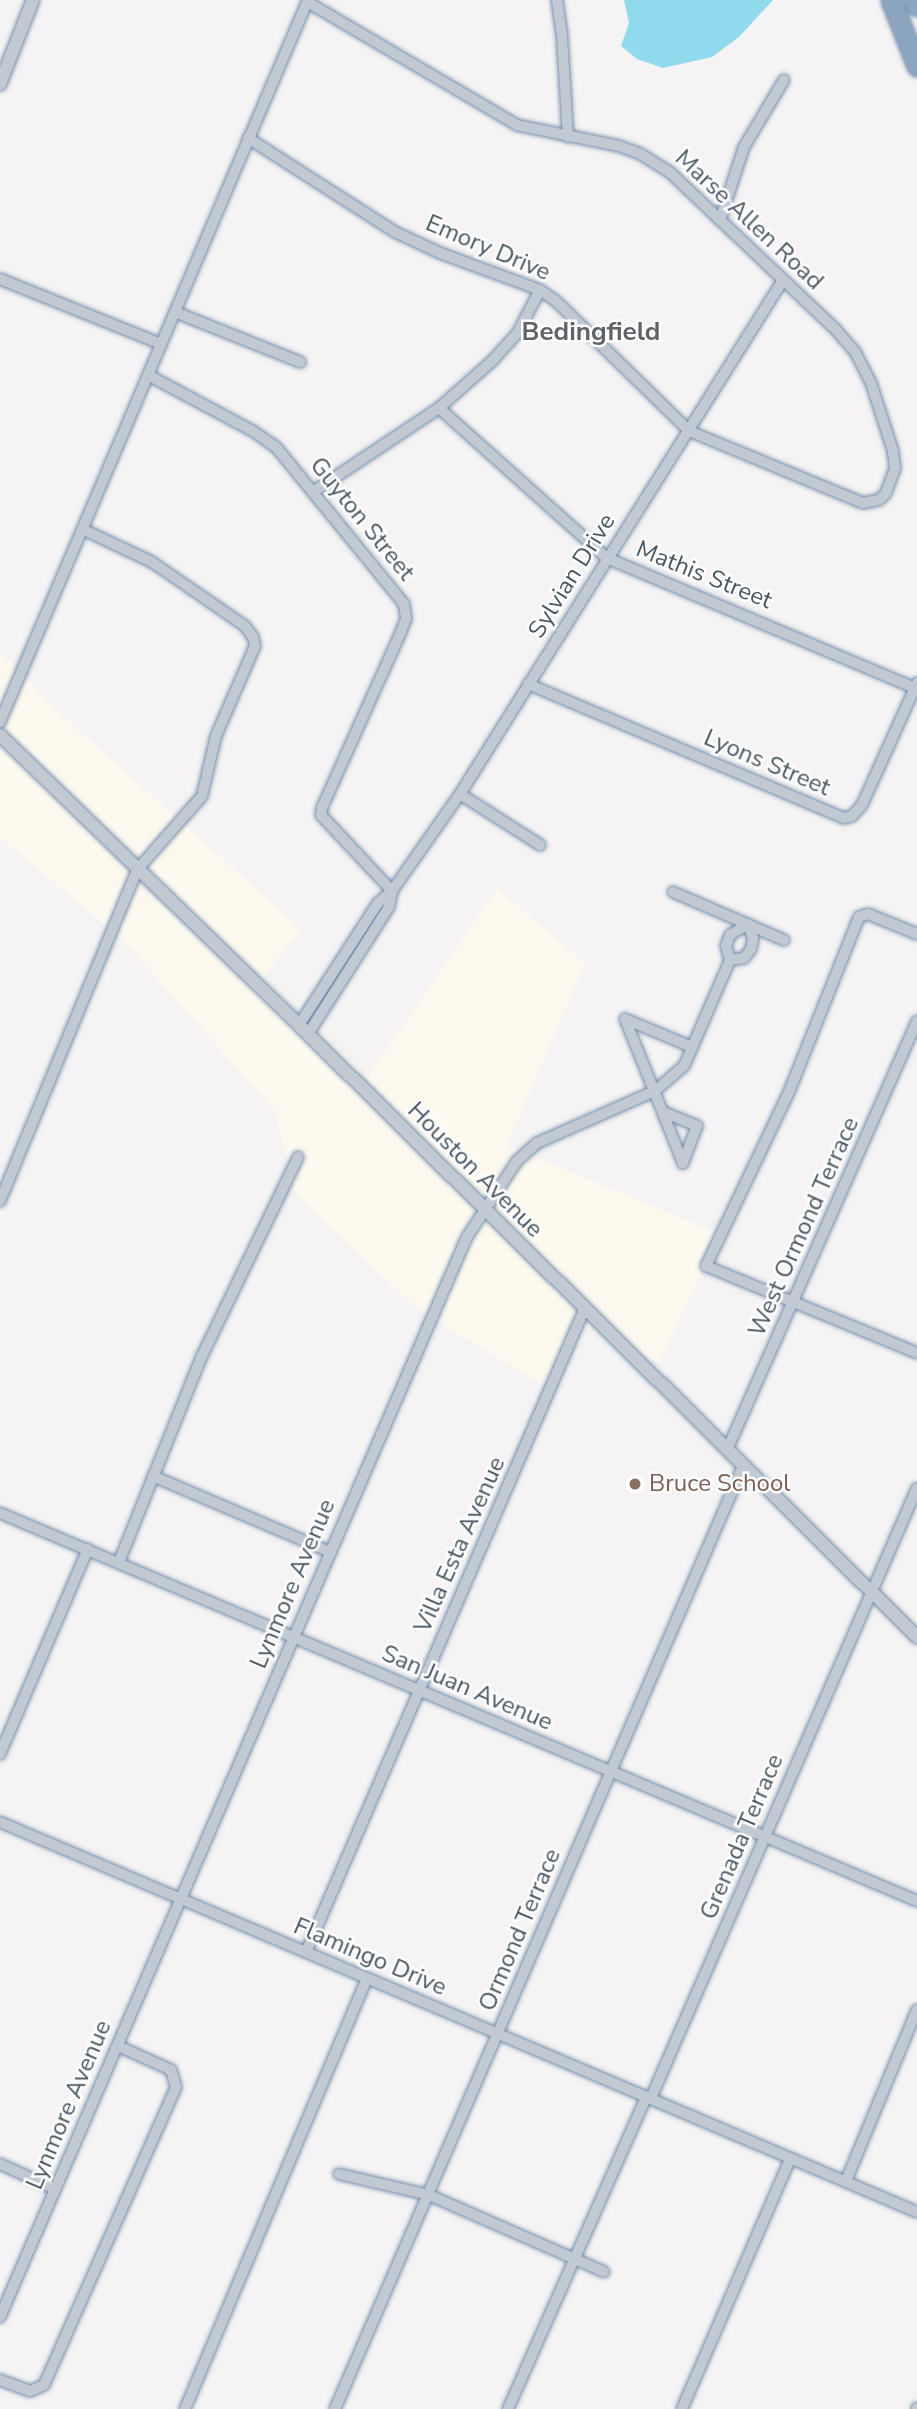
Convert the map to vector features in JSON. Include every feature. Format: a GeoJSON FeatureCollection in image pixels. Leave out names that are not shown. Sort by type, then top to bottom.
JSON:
{"type":"FeatureCollection","features":[{"type":"Feature","properties":{"kind":"highway"},"geometry":{"type":"LineString","coordinates":[[891,0],[917,66]]}},
{"type":"Feature","properties":{"kind":"highway"},"geometry":{"type":"LineString","coordinates":[[915,0],[917,6]]}},
{"type":"Feature","properties":{"kind":"street"},"geometry":{"type":"LineString","coordinates":[[0,84],[33,0]]}},
{"type":"Feature","properties":{"kind":"street"},"geometry":{"type":"LineString","coordinates":[[557,0],[562,36],[568,137]]}},
{"type":"Feature","properties":{"kind":"street"},"geometry":{"type":"LineString","coordinates":[[0,722],[308,1]]}},
{"type":"Feature","properties":{"kind":"street","name":"Marse Allen Road"},"geometry":{"type":"LineString","coordinates":[[308,1],[494,114],[526,128],[619,146],[648,158],[671,173],[833,327],[856,353],[871,383],[893,451],[893,478],[886,493],[879,500],[863,503],[841,493]]}},
{"type":"Feature","properties":{"kind":"street"},"geometry":{"type":"LineString","coordinates":[[720,220],[744,147],[784,80]]}},
{"type":"Feature","properties":{"kind":"street","name":"Emory Drive"},"geometry":{"type":"LineString","coordinates":[[248,138],[395,232],[440,253],[540,290],[556,301],[689,431],[841,493]]}},
{"type":"Feature","properties":{"kind":"street"},"geometry":{"type":"LineString","coordinates":[[0,279],[161,344]]}},
{"type":"Feature","properties":{"kind":"street","name":"Sylvian Drive"},"geometry":{"type":"LineString","coordinates":[[304,1030],[378,903],[392,891],[460,794],[783,280]]}},
{"type":"Feature","properties":{"kind":"street"},"geometry":{"type":"LineString","coordinates":[[313,492],[439,408],[504,349],[526,318],[540,290]]}},
{"type":"Feature","properties":{"kind":"street"},"geometry":{"type":"LineString","coordinates":[[175,312],[300,362]]}},
{"type":"Feature","properties":{"kind":"street","name":"Guyton Street"},"geometry":{"type":"LineString","coordinates":[[148,375],[271,443],[402,601],[405,609],[401,632],[322,807],[321,815],[392,891]]}},
{"type":"Feature","properties":{"kind":"street","name":"Mathis Street"},"geometry":{"type":"LineString","coordinates":[[439,408],[607,558],[916,685]]}},
{"type":"Feature","properties":{"kind":"street"},"geometry":{"type":"LineString","coordinates":[[0,1201],[137,870],[202,796],[216,736],[253,652],[254,641],[245,626],[152,562],[82,530]]}},
{"type":"Feature","properties":{"kind":"street","name":"Lyons Street"},"geometry":{"type":"LineString","coordinates":[[528,684],[844,818],[852,816],[862,805],[916,685]]}},
{"type":"Feature","properties":{"kind":"street","name":"Houston Avenue"},"geometry":{"type":"LineString","coordinates":[[0,735],[486,1209],[917,1637]]}},
{"type":"Feature","properties":{"kind":"street"},"geometry":{"type":"LineString","coordinates":[[460,794],[540,845]]}},
{"type":"Feature","properties":{"kind":"street"},"geometry":{"type":"LineString","coordinates":[[673,892],[784,940]]}},
{"type":"Feature","properties":{"kind":"street"},"geometry":{"type":"LineString","coordinates":[[917,934],[863,913],[789,1092],[706,1266],[917,1353]]}},
{"type":"Feature","properties":{"kind":"street","name":"Lynmore Avenue"},"geometry":{"type":"LineString","coordinates":[[0,2317],[467,1237],[517,1161],[537,1143],[655,1091],[684,1066],[730,960],[726,946],[730,935],[748,924],[753,938],[751,949],[744,958],[730,960]]}},
{"type":"Feature","properties":{"kind":"street"},"geometry":{"type":"LineString","coordinates":[[663,1112],[625,1019],[692,1047]]}},
{"type":"Feature","properties":{"kind":"street","name":"West Ormond Terrace"},"geometry":{"type":"LineString","coordinates":[[727,1450],[917,1021]]}},
{"type":"Feature","properties":{"kind":"street"},"geometry":{"type":"LineString","coordinates":[[118,1562],[221,1314],[299,1157]]}},
{"type":"Feature","properties":{"kind":"street","name":"Villa Esta Avenue"},"geometry":{"type":"LineString","coordinates":[[306,1952],[585,1308]]}},
{"type":"Feature","properties":{"kind":"street","name":"Ormond Terrace"},"geometry":{"type":"LineString","coordinates":[[335,2409],[743,1466]]}},
{"type":"Feature","properties":{"kind":"street"},"geometry":{"type":"LineString","coordinates":[[153,1476],[330,1552]]}},
{"type":"Feature","properties":{"kind":"street","name":"Grenada Terrace"},"geometry":{"type":"LineString","coordinates":[[508,2409],[649,2097],[917,1488]]}},
{"type":"Feature","properties":{"kind":"street","name":"San Juan Avenue"},"geometry":{"type":"LineString","coordinates":[[0,1513],[917,1901]]}},
{"type":"Feature","properties":{"kind":"street"},"geometry":{"type":"LineString","coordinates":[[0,1754],[88,1549]]}},
{"type":"Feature","properties":{"kind":"street","name":"Flamingo Drive"},"geometry":{"type":"LineString","coordinates":[[0,1822],[917,2212]]}},
{"type":"Feature","properties":{"kind":"street"},"geometry":{"type":"LineString","coordinates":[[185,2409],[367,1979]]}},
{"type":"Feature","properties":{"kind":"street"},"geometry":{"type":"LineString","coordinates":[[846,2181],[917,2010]]}},
{"type":"Feature","properties":{"kind":"street"},"geometry":{"type":"LineString","coordinates":[[0,2380],[30,2391],[44,2385],[176,2087],[171,2070],[118,2046]]}},
{"type":"Feature","properties":{"kind":"street"},"geometry":{"type":"LineString","coordinates":[[682,2409],[790,2159]]}},
{"type":"Feature","properties":{"kind":"street"},"geometry":{"type":"LineString","coordinates":[[0,2164],[55,2189]]}},
{"type":"Feature","properties":{"kind":"street"},"geometry":{"type":"LineString","coordinates":[[339,2174],[429,2195],[576,2257],[604,2272]]}},
{"type":"Feature","properties":{"kind":"shaded area"},"geometry":{"type":"Polygon","coordinates":[[[0,653],[67,720],[301,929],[263,977],[367,1078],[497,889],[585,963],[507,1145],[720,1234],[659,1363],[587,1326],[545,1386],[417,1309],[296,1194],[275,1111],[121,938],[0,837],[0,653]]]}},
{"type":"Feature","properties":{"kind":"water"},"geometry":{"type":"Polygon","coordinates":[[[624,0],[773,0],[739,37],[712,57],[663,68],[637,59],[621,46],[629,23],[624,0]]]}},
{"type":"Feature","properties":{"kind":"place","name":"Bruce School"},"geometry":{"type":"Point","coordinates":[635,1484]}},
{"type":"Feature","properties":{"kind":"district","name":"Bedingfield"},"geometry":{"type":"Point","coordinates":[591,332]}}]}
